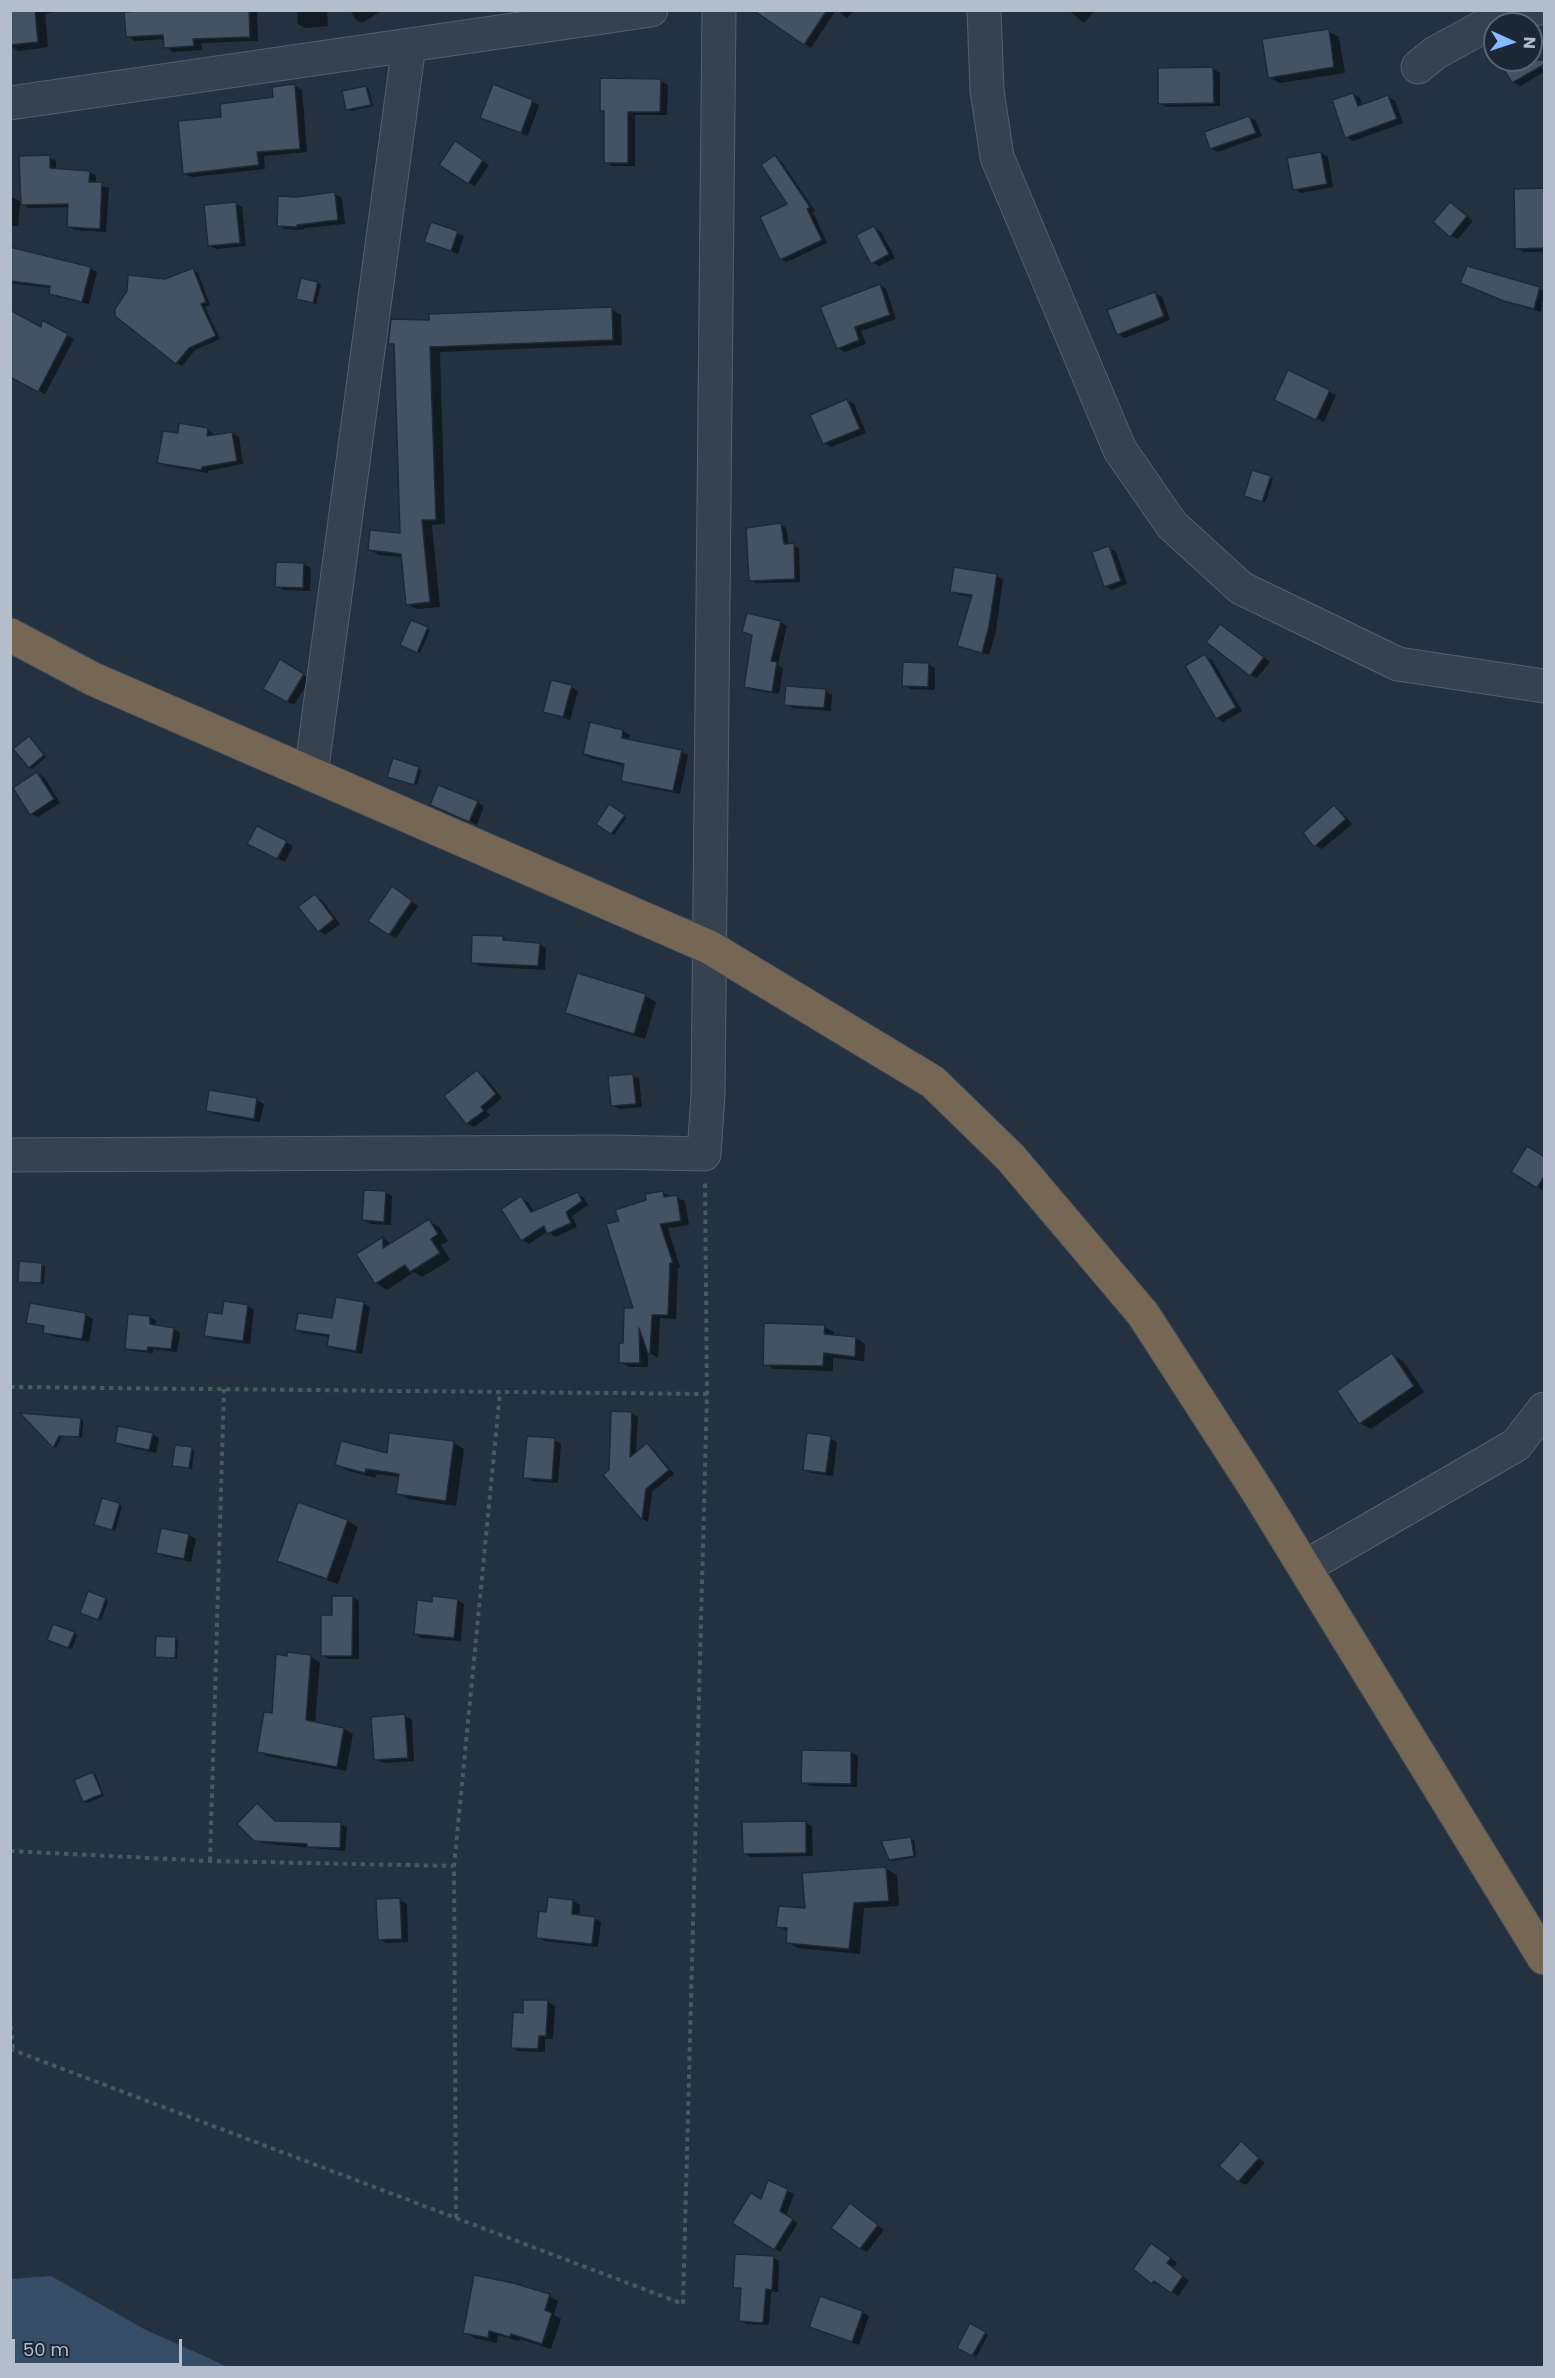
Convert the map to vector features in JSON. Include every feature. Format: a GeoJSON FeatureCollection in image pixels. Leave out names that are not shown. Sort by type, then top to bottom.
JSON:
{"type":"FeatureCollection","features":[{"type":"Feature","properties":{"kind":"highway"},"geometry":{"type":"LineString","coordinates":[[10,634],[93,679],[709,947],[933,1082],[1011,1158],[1143,1314],[1305,1567],[1545,1958]]}},
{"type":"Feature","properties":{"kind":"street"},"geometry":{"type":"LineString","coordinates":[[10,103],[409,45],[479,23],[651,10]]}},
{"type":"Feature","properties":{"kind":"street"},"geometry":{"type":"LineString","coordinates":[[10,1155],[599,1152],[704,1154],[708,1095],[719,10]]}},
{"type":"Feature","properties":{"kind":"street"},"geometry":{"type":"LineString","coordinates":[[984,10],[987,90],[997,157],[1120,450],[1172,525],[1241,588],[1398,664],[1545,686]]}},
{"type":"Feature","properties":{"kind":"street"},"geometry":{"type":"LineString","coordinates":[[1419,67],[1435,53],[1499,18],[1533,10]]}},
{"type":"Feature","properties":{"kind":"street"},"geometry":{"type":"LineString","coordinates":[[311,774],[409,45]]}},
{"type":"Feature","properties":{"kind":"street"},"geometry":{"type":"LineString","coordinates":[[1305,1567],[1516,1445],[1545,1409]]}},
{"type":"Feature","properties":{"kind":"path"},"geometry":{"type":"LineString","coordinates":[[10,2017],[12,2050],[683,2304],[707,1394],[704,1154]]}},
{"type":"Feature","properties":{"kind":"path"},"geometry":{"type":"LineString","coordinates":[[10,1387],[707,1394]]}},
{"type":"Feature","properties":{"kind":"path"},"geometry":{"type":"LineString","coordinates":[[210,1862],[224,1389]]}},
{"type":"Feature","properties":{"kind":"path"},"geometry":{"type":"LineString","coordinates":[[456,2218],[453,1866],[500,1392]]}},
{"type":"Feature","properties":{"kind":"path"},"geometry":{"type":"LineString","coordinates":[[10,1851],[210,1862],[453,1866]]}},
{"type":"Feature","properties":{"kind":"water"},"geometry":{"type":"Polygon","coordinates":[[[51,2276],[144,2329],[228,2367],[11,2367],[11,2279],[51,2276]]]}},
{"type":"Feature","properties":{"kind":"building"},"geometry":{"type":"Polygon","coordinates":[[[10,10],[35,10],[38,42],[10,45],[10,10]]]}},
{"type":"Feature","properties":{"kind":"building"},"geometry":{"type":"Polygon","coordinates":[[[249,10],[250,37],[193,39],[194,46],[164,48],[163,35],[126,37],[124,12],[249,10]]]}},
{"type":"Feature","properties":{"kind":"building"},"geometry":{"type":"Polygon","coordinates":[[[753,10],[827,10],[804,45],[753,10]]]}},
{"type":"Feature","properties":{"kind":"building"},"geometry":{"type":"Polygon","coordinates":[[[1329,29],[1334,67],[1268,78],[1262,39],[1329,29]]]}},
{"type":"Feature","properties":{"kind":"building"},"geometry":{"type":"Polygon","coordinates":[[[1213,67],[1214,103],[1158,104],[1158,68],[1213,67]]]}},
{"type":"Feature","properties":{"kind":"building"},"geometry":{"type":"Polygon","coordinates":[[[1505,72],[1531,72],[1512,83],[1505,72]]]}},
{"type":"Feature","properties":{"kind":"building"},"geometry":{"type":"Polygon","coordinates":[[[600,78],[661,79],[660,112],[628,112],[628,163],[604,163],[604,111],[600,111],[600,78]]]}},
{"type":"Feature","properties":{"kind":"building"},"geometry":{"type":"Polygon","coordinates":[[[295,84],[300,149],[257,152],[259,165],[183,174],[178,121],[221,117],[220,104],[273,97],[272,87],[295,84]]]}},
{"type":"Feature","properties":{"kind":"building"},"geometry":{"type":"Polygon","coordinates":[[[493,84],[533,100],[521,133],[480,118],[493,84]]]}},
{"type":"Feature","properties":{"kind":"building"},"geometry":{"type":"Polygon","coordinates":[[[366,86],[371,105],[346,110],[342,91],[366,86]]]}},
{"type":"Feature","properties":{"kind":"building"},"geometry":{"type":"Polygon","coordinates":[[[1353,93],[1358,106],[1388,95],[1397,119],[1345,138],[1332,100],[1353,93]]]}},
{"type":"Feature","properties":{"kind":"building"},"geometry":{"type":"Polygon","coordinates":[[[1249,116],[1256,133],[1210,149],[1204,132],[1249,116]]]}},
{"type":"Feature","properties":{"kind":"building"},"geometry":{"type":"Polygon","coordinates":[[[455,141],[483,160],[468,184],[439,165],[455,141]]]}},
{"type":"Feature","properties":{"kind":"building"},"geometry":{"type":"Polygon","coordinates":[[[1321,152],[1327,184],[1293,190],[1287,158],[1321,152]]]}},
{"type":"Feature","properties":{"kind":"building"},"geometry":{"type":"Polygon","coordinates":[[[50,155],[50,168],[90,171],[89,182],[102,182],[100,229],[67,227],[68,204],[21,205],[19,156],[50,155]]]}},
{"type":"Feature","properties":{"kind":"building"},"geometry":{"type":"Polygon","coordinates":[[[775,155],[810,207],[807,209],[822,240],[780,260],[760,217],[787,204],[761,165],[775,155]]]}},
{"type":"Feature","properties":{"kind":"building"},"geometry":{"type":"Polygon","coordinates":[[[1545,188],[1545,248],[1515,249],[1514,189],[1545,188]]]}},
{"type":"Feature","properties":{"kind":"building"},"geometry":{"type":"Polygon","coordinates":[[[335,192],[338,220],[297,225],[297,227],[277,226],[278,196],[296,197],[335,192]]]}},
{"type":"Feature","properties":{"kind":"building"},"geometry":{"type":"Polygon","coordinates":[[[236,202],[240,243],[208,246],[204,205],[236,202]]]}},
{"type":"Feature","properties":{"kind":"building"},"geometry":{"type":"Polygon","coordinates":[[[1450,202],[1467,216],[1450,237],[1433,222],[1450,202]]]}},
{"type":"Feature","properties":{"kind":"building"},"geometry":{"type":"Polygon","coordinates":[[[431,222],[458,231],[451,251],[424,242],[431,222]]]}},
{"type":"Feature","properties":{"kind":"building"},"geometry":{"type":"Polygon","coordinates":[[[874,226],[889,254],[871,264],[856,235],[874,226]]]}},
{"type":"Feature","properties":{"kind":"building"},"geometry":{"type":"Polygon","coordinates":[[[10,247],[91,267],[82,302],[49,294],[50,286],[10,281],[10,247]]]}},
{"type":"Feature","properties":{"kind":"building"},"geometry":{"type":"Polygon","coordinates":[[[1467,266],[1540,287],[1534,309],[1504,301],[1460,283],[1467,266]]]}},
{"type":"Feature","properties":{"kind":"building"},"geometry":{"type":"Polygon","coordinates":[[[193,268],[206,302],[201,304],[216,336],[189,348],[176,364],[115,316],[115,309],[127,291],[128,275],[165,279],[193,268]]]}},
{"type":"Feature","properties":{"kind":"building"},"geometry":{"type":"Polygon","coordinates":[[[301,278],[318,282],[313,303],[296,299],[301,278]]]}},
{"type":"Feature","properties":{"kind":"building"},"geometry":{"type":"Polygon","coordinates":[[[880,284],[890,315],[855,327],[859,340],[837,349],[820,307],[880,284]]]}},
{"type":"Feature","properties":{"kind":"building"},"geometry":{"type":"Polygon","coordinates":[[[1155,292],[1164,316],[1117,335],[1107,310],[1155,292]]]}},
{"type":"Feature","properties":{"kind":"building"},"geometry":{"type":"Polygon","coordinates":[[[612,307],[613,340],[430,347],[436,520],[422,520],[430,602],[406,605],[401,554],[368,550],[370,530],[400,533],[394,344],[388,344],[391,319],[429,320],[429,314],[612,307]]]}},
{"type":"Feature","properties":{"kind":"building"},"geometry":{"type":"Polygon","coordinates":[[[10,310],[41,327],[42,320],[68,334],[38,392],[10,377],[10,310]]]}},
{"type":"Feature","properties":{"kind":"building"},"geometry":{"type":"Polygon","coordinates":[[[1288,370],[1330,390],[1316,420],[1274,400],[1288,370]]]}},
{"type":"Feature","properties":{"kind":"building"},"geometry":{"type":"Polygon","coordinates":[[[847,399],[860,429],[823,444],[810,415],[847,399]]]}},
{"type":"Feature","properties":{"kind":"building"},"geometry":{"type":"Polygon","coordinates":[[[179,423],[208,428],[207,436],[232,432],[237,461],[202,467],[201,470],[157,463],[163,431],[178,433],[179,423]]]}},
{"type":"Feature","properties":{"kind":"building"},"geometry":{"type":"Polygon","coordinates":[[[1252,470],[1271,476],[1262,502],[1244,496],[1252,470]]]}},
{"type":"Feature","properties":{"kind":"building"},"geometry":{"type":"Polygon","coordinates":[[[781,523],[784,544],[794,543],[795,579],[749,581],[746,528],[781,523]]]}},
{"type":"Feature","properties":{"kind":"building"},"geometry":{"type":"Polygon","coordinates":[[[1109,546],[1121,581],[1104,587],[1092,552],[1109,546]]]}},
{"type":"Feature","properties":{"kind":"building"},"geometry":{"type":"Polygon","coordinates":[[[276,562],[304,563],[303,588],[275,587],[276,562]]]}},
{"type":"Feature","properties":{"kind":"building"},"geometry":{"type":"Polygon","coordinates":[[[954,567],[997,574],[989,626],[982,653],[957,646],[972,595],[950,592],[954,567]]]}},
{"type":"Feature","properties":{"kind":"building"},"geometry":{"type":"Polygon","coordinates":[[[747,613],[781,621],[771,661],[777,662],[772,692],[744,687],[752,635],[742,632],[747,613]]]}},
{"type":"Feature","properties":{"kind":"building"},"geometry":{"type":"Polygon","coordinates":[[[411,620],[428,627],[417,653],[400,645],[411,620]]]}},
{"type":"Feature","properties":{"kind":"building"},"geometry":{"type":"Polygon","coordinates":[[[1220,624],[1264,657],[1250,676],[1206,642],[1220,624]]]}},
{"type":"Feature","properties":{"kind":"building"},"geometry":{"type":"Polygon","coordinates":[[[1205,654],[1236,707],[1216,719],[1185,666],[1205,654]]]}},
{"type":"Feature","properties":{"kind":"building"},"geometry":{"type":"Polygon","coordinates":[[[280,659],[304,674],[287,702],[263,689],[280,659]]]}},
{"type":"Feature","properties":{"kind":"building"},"geometry":{"type":"Polygon","coordinates":[[[903,662],[929,663],[928,687],[902,686],[903,662]]]}},
{"type":"Feature","properties":{"kind":"building"},"geometry":{"type":"Polygon","coordinates":[[[551,680],[572,685],[563,717],[543,712],[551,680]]]}},
{"type":"Feature","properties":{"kind":"building"},"geometry":{"type":"Polygon","coordinates":[[[786,686],[826,689],[824,708],[784,705],[786,686]]]}},
{"type":"Feature","properties":{"kind":"building"},"geometry":{"type":"Polygon","coordinates":[[[590,722],[623,730],[622,738],[682,750],[673,791],[621,781],[624,764],[583,754],[590,722]]]}},
{"type":"Feature","properties":{"kind":"building"},"geometry":{"type":"Polygon","coordinates":[[[29,736],[44,755],[29,768],[13,749],[29,736]]]}},
{"type":"Feature","properties":{"kind":"building"},"geometry":{"type":"Polygon","coordinates":[[[393,758],[419,767],[414,785],[387,777],[393,758]]]}},
{"type":"Feature","properties":{"kind":"building"},"geometry":{"type":"Polygon","coordinates":[[[37,772],[54,799],[30,815],[13,788],[37,772]]]}},
{"type":"Feature","properties":{"kind":"building"},"geometry":{"type":"Polygon","coordinates":[[[438,785],[478,801],[469,822],[430,805],[438,785]]]}},
{"type":"Feature","properties":{"kind":"building"},"geometry":{"type":"Polygon","coordinates":[[[609,804],[625,815],[611,834],[596,824],[609,804]]]}},
{"type":"Feature","properties":{"kind":"building"},"geometry":{"type":"Polygon","coordinates":[[[1334,805],[1346,819],[1314,847],[1303,833],[1334,805]]]}},
{"type":"Feature","properties":{"kind":"building"},"geometry":{"type":"Polygon","coordinates":[[[257,826],[287,841],[277,859],[247,844],[257,826]]]}},
{"type":"Feature","properties":{"kind":"building"},"geometry":{"type":"Polygon","coordinates":[[[392,886],[412,901],[389,935],[368,921],[392,886]]]}},
{"type":"Feature","properties":{"kind":"building"},"geometry":{"type":"Polygon","coordinates":[[[315,894],[334,919],[318,932],[298,907],[315,894]]]}},
{"type":"Feature","properties":{"kind":"building"},"geometry":{"type":"Polygon","coordinates":[[[472,935],[503,936],[503,940],[540,943],[538,966],[471,963],[472,935]]]}},
{"type":"Feature","properties":{"kind":"building"},"geometry":{"type":"Polygon","coordinates":[[[577,973],[646,994],[634,1034],[565,1013],[577,973]]]}},
{"type":"Feature","properties":{"kind":"building"},"geometry":{"type":"Polygon","coordinates":[[[477,1070],[496,1094],[481,1107],[484,1111],[466,1124],[444,1096],[477,1070]]]}},
{"type":"Feature","properties":{"kind":"building"},"geometry":{"type":"Polygon","coordinates":[[[633,1074],[636,1104],[611,1106],[608,1076],[633,1074]]]}},
{"type":"Feature","properties":{"kind":"building"},"geometry":{"type":"Polygon","coordinates":[[[209,1090],[257,1098],[254,1119],[206,1111],[209,1090]]]}},
{"type":"Feature","properties":{"kind":"building"},"geometry":{"type":"Polygon","coordinates":[[[1527,1146],[1545,1157],[1545,1175],[1537,1188],[1511,1172],[1527,1146]]]}},
{"type":"Feature","properties":{"kind":"building"},"geometry":{"type":"Polygon","coordinates":[[[364,1190],[386,1191],[384,1222],[362,1220],[364,1190]]]}},
{"type":"Feature","properties":{"kind":"building"},"geometry":{"type":"Polygon","coordinates":[[[663,1191],[664,1197],[677,1195],[681,1221],[660,1224],[673,1263],[670,1263],[668,1315],[652,1315],[650,1354],[648,1354],[639,1328],[640,1363],[619,1363],[619,1343],[623,1343],[624,1308],[633,1308],[606,1224],[619,1221],[615,1210],[646,1200],[645,1194],[663,1191]]]}},
{"type":"Feature","properties":{"kind":"building"},"geometry":{"type":"Polygon","coordinates":[[[578,1192],[582,1201],[566,1212],[571,1223],[547,1234],[544,1226],[521,1241],[501,1209],[521,1196],[531,1212],[578,1192]]]}},
{"type":"Feature","properties":{"kind":"building"},"geometry":{"type":"Polygon","coordinates":[[[429,1219],[438,1234],[431,1239],[440,1253],[410,1272],[405,1265],[375,1284],[356,1254],[383,1237],[383,1248],[429,1219]]]}},
{"type":"Feature","properties":{"kind":"building"},"geometry":{"type":"Polygon","coordinates":[[[19,1261],[42,1263],[41,1283],[18,1282],[19,1261]]]}},
{"type":"Feature","properties":{"kind":"building"},"geometry":{"type":"Polygon","coordinates":[[[336,1297],[364,1302],[356,1351],[327,1346],[329,1335],[295,1330],[298,1313],[332,1318],[336,1297]]]}},
{"type":"Feature","properties":{"kind":"building"},"geometry":{"type":"Polygon","coordinates":[[[224,1301],[248,1305],[243,1341],[204,1336],[208,1312],[222,1314],[224,1301]]]}},
{"type":"Feature","properties":{"kind":"building"},"geometry":{"type":"Polygon","coordinates":[[[30,1303],[86,1313],[82,1339],[43,1333],[44,1326],[26,1323],[30,1303]]]}},
{"type":"Feature","properties":{"kind":"building"},"geometry":{"type":"Polygon","coordinates":[[[128,1314],[150,1316],[150,1324],[174,1328],[171,1349],[148,1347],[147,1351],[125,1349],[128,1314]]]}},
{"type":"Feature","properties":{"kind":"building"},"geometry":{"type":"Polygon","coordinates":[[[764,1323],[825,1325],[824,1334],[856,1337],[855,1357],[824,1353],[823,1366],[763,1365],[764,1323]]]}},
{"type":"Feature","properties":{"kind":"building"},"geometry":{"type":"Polygon","coordinates":[[[1392,1353],[1414,1386],[1359,1424],[1337,1391],[1392,1353]]]}},
{"type":"Feature","properties":{"kind":"building"},"geometry":{"type":"Polygon","coordinates":[[[611,1411],[632,1412],[630,1457],[647,1443],[669,1470],[646,1489],[642,1520],[603,1475],[609,1470],[611,1411]]]}},
{"type":"Feature","properties":{"kind":"building"},"geometry":{"type":"Polygon","coordinates":[[[20,1413],[81,1418],[79,1437],[59,1436],[53,1448],[20,1413]]]}},
{"type":"Feature","properties":{"kind":"building"},"geometry":{"type":"Polygon","coordinates":[[[118,1426],[153,1433],[149,1450],[115,1443],[118,1426]]]}},
{"type":"Feature","properties":{"kind":"building"},"geometry":{"type":"Polygon","coordinates":[[[389,1433],[454,1441],[446,1501],[396,1494],[399,1474],[366,1469],[365,1473],[335,1465],[341,1441],[387,1453],[389,1433]]]}},
{"type":"Feature","properties":{"kind":"building"},"geometry":{"type":"Polygon","coordinates":[[[807,1433],[831,1436],[826,1473],[803,1470],[807,1433]]]}},
{"type":"Feature","properties":{"kind":"building"},"geometry":{"type":"Polygon","coordinates":[[[527,1436],[555,1438],[552,1480],[523,1478],[527,1436]]]}},
{"type":"Feature","properties":{"kind":"building"},"geometry":{"type":"Polygon","coordinates":[[[175,1445],[192,1447],[189,1468],[172,1466],[175,1445]]]}},
{"type":"Feature","properties":{"kind":"building"},"geometry":{"type":"Polygon","coordinates":[[[102,1498],[120,1503],[112,1530],[94,1525],[102,1498]]]}},
{"type":"Feature","properties":{"kind":"building"},"geometry":{"type":"Polygon","coordinates":[[[298,1502],[348,1520],[327,1579],[277,1561],[298,1502]]]}},
{"type":"Feature","properties":{"kind":"building"},"geometry":{"type":"Polygon","coordinates":[[[161,1528],[189,1534],[184,1559],[156,1553],[161,1528]]]}},
{"type":"Feature","properties":{"kind":"building"},"geometry":{"type":"Polygon","coordinates":[[[88,1591],[106,1598],[98,1620],[80,1613],[88,1591]]]}},
{"type":"Feature","properties":{"kind":"building"},"geometry":{"type":"Polygon","coordinates":[[[332,1596],[353,1596],[352,1656],[321,1656],[321,1615],[332,1615],[332,1596]]]}},
{"type":"Feature","properties":{"kind":"building"},"geometry":{"type":"Polygon","coordinates":[[[432,1596],[458,1599],[454,1638],[414,1634],[417,1600],[432,1602],[432,1596]]]}},
{"type":"Feature","properties":{"kind":"building"},"geometry":{"type":"Polygon","coordinates":[[[53,1624],[75,1632],[68,1648],[47,1640],[53,1624]]]}},
{"type":"Feature","properties":{"kind":"building"},"geometry":{"type":"Polygon","coordinates":[[[156,1636],[176,1637],[175,1658],[155,1657],[156,1636]]]}},
{"type":"Feature","properties":{"kind":"building"},"geometry":{"type":"Polygon","coordinates":[[[287,1652],[311,1655],[306,1720],[344,1728],[337,1767],[257,1752],[264,1712],[272,1713],[276,1654],[287,1656],[287,1652]]]}},
{"type":"Feature","properties":{"kind":"building"},"geometry":{"type":"Polygon","coordinates":[[[405,1714],[408,1758],[374,1760],[371,1717],[405,1714]]]}},
{"type":"Feature","properties":{"kind":"building"},"geometry":{"type":"Polygon","coordinates":[[[802,1750],[851,1751],[851,1784],[801,1783],[802,1750]]]}},
{"type":"Feature","properties":{"kind":"building"},"geometry":{"type":"Polygon","coordinates":[[[93,1772],[102,1794],[83,1802],[74,1780],[93,1772]]]}},
{"type":"Feature","properties":{"kind":"building"},"geometry":{"type":"Polygon","coordinates":[[[257,1803],[275,1821],[341,1822],[340,1848],[254,1841],[237,1824],[257,1803]]]}},
{"type":"Feature","properties":{"kind":"building"},"geometry":{"type":"Polygon","coordinates":[[[806,1821],[806,1853],[743,1854],[742,1822],[806,1821]]]}},
{"type":"Feature","properties":{"kind":"building"},"geometry":{"type":"Polygon","coordinates":[[[911,1837],[914,1856],[889,1860],[881,1841],[911,1837]]]}},
{"type":"Feature","properties":{"kind":"building"},"geometry":{"type":"Polygon","coordinates":[[[886,1867],[889,1901],[854,1903],[849,1949],[786,1943],[787,1928],[776,1927],[779,1906],[805,1908],[802,1873],[886,1867]]]}},
{"type":"Feature","properties":{"kind":"building"},"geometry":{"type":"Polygon","coordinates":[[[548,1897],[573,1900],[572,1914],[595,1917],[592,1944],[536,1938],[539,1911],[546,1912],[548,1897]]]}},
{"type":"Feature","properties":{"kind":"building"},"geometry":{"type":"Polygon","coordinates":[[[400,1898],[402,1939],[378,1940],[376,1899],[400,1898]]]}},
{"type":"Feature","properties":{"kind":"building"},"geometry":{"type":"Polygon","coordinates":[[[523,2000],[548,2000],[546,2036],[539,2036],[538,2049],[511,2048],[513,2012],[523,2013],[523,2000]]]}},
{"type":"Feature","properties":{"kind":"building"},"geometry":{"type":"Polygon","coordinates":[[[1241,2141],[1259,2158],[1238,2182],[1219,2166],[1241,2141]]]}},
{"type":"Feature","properties":{"kind":"building"},"geometry":{"type":"Polygon","coordinates":[[[768,2180],[788,2189],[780,2211],[793,2219],[774,2250],[732,2223],[751,2193],[761,2199],[768,2180]]]}},
{"type":"Feature","properties":{"kind":"building"},"geometry":{"type":"Polygon","coordinates":[[[850,2203],[878,2225],[860,2249],[831,2228],[850,2203]]]}},
{"type":"Feature","properties":{"kind":"building"},"geometry":{"type":"Polygon","coordinates":[[[1151,2243],[1171,2258],[1167,2263],[1183,2276],[1171,2293],[1154,2281],[1152,2284],[1133,2269],[1151,2243]]]}},
{"type":"Feature","properties":{"kind":"building"},"geometry":{"type":"Polygon","coordinates":[[[735,2254],[774,2256],[772,2290],[766,2289],[763,2323],[739,2321],[741,2288],[733,2288],[735,2254]]]}},
{"type":"Feature","properties":{"kind":"building"},"geometry":{"type":"Polygon","coordinates":[[[474,2275],[550,2294],[545,2310],[552,2313],[542,2344],[511,2334],[510,2337],[489,2331],[488,2338],[463,2333],[474,2275]]]}},
{"type":"Feature","properties":{"kind":"building"},"geometry":{"type":"Polygon","coordinates":[[[820,2296],[863,2311],[852,2342],[809,2327],[820,2296]]]}},
{"type":"Feature","properties":{"kind":"building"},"geometry":{"type":"Polygon","coordinates":[[[970,2323],[986,2332],[972,2356],[957,2348],[970,2323]]]}}]}
